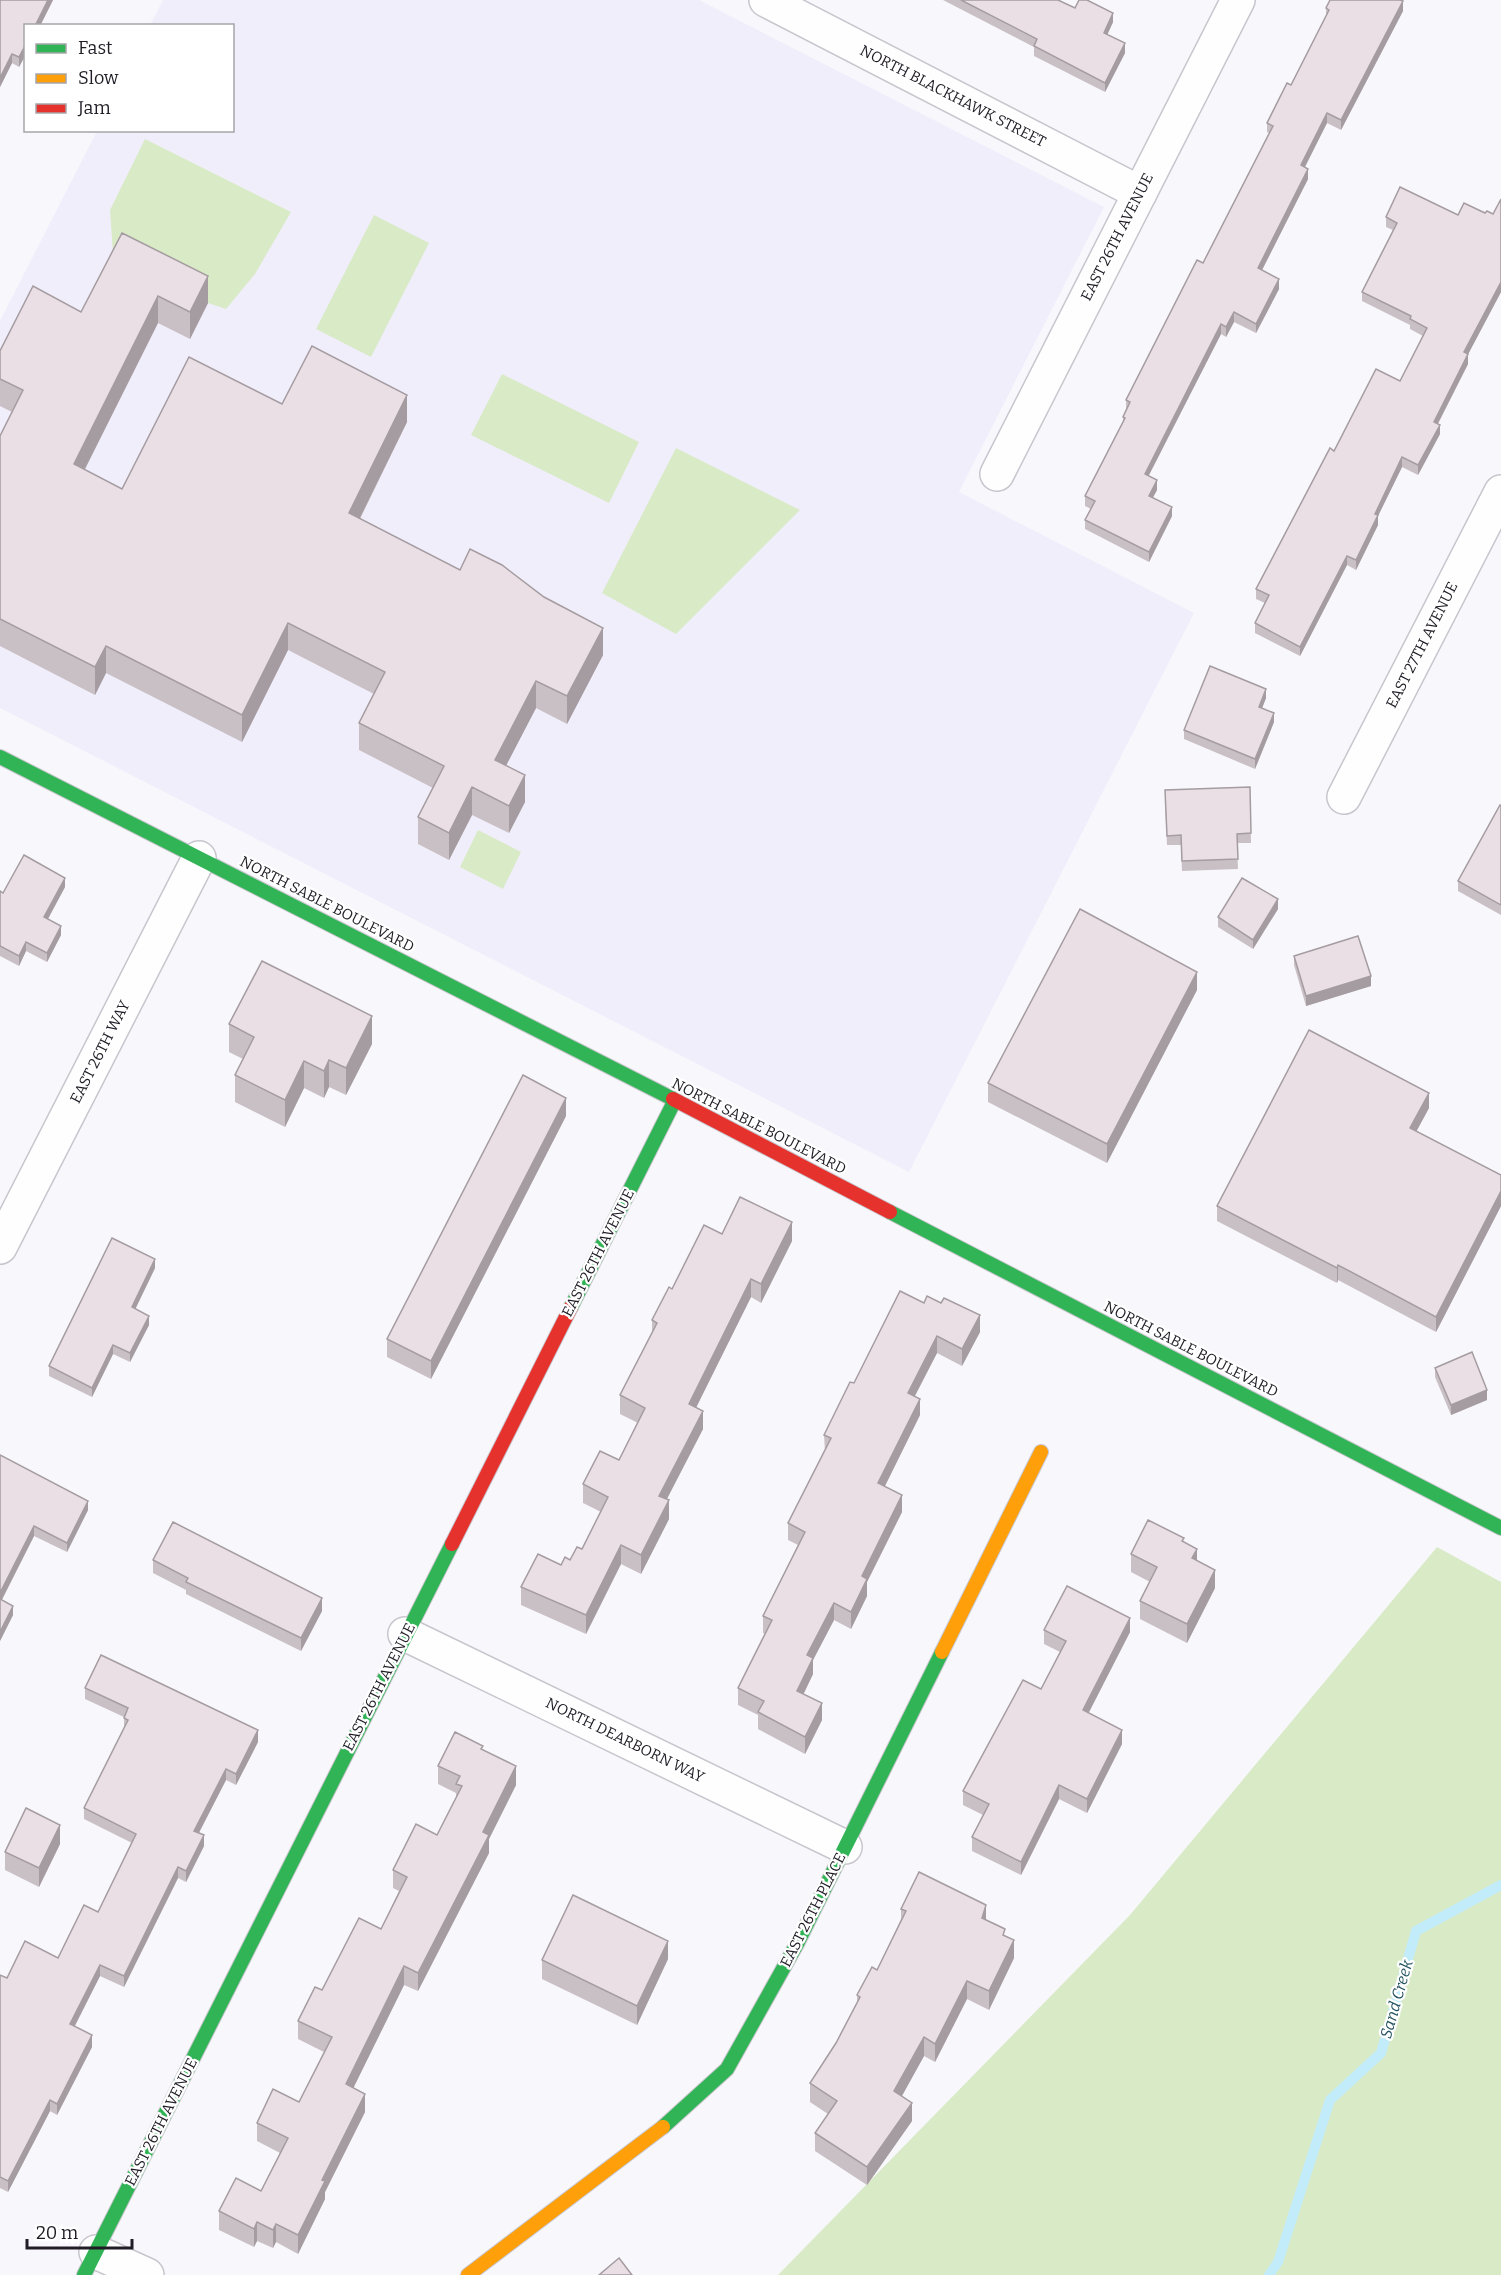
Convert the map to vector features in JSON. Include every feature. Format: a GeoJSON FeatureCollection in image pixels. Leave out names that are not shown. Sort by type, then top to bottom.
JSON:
{"type":"FeatureCollection","features":[{"type":"Feature","properties":{"kind":"street","name":"NORTH BLACKHAWK STREET"},"geometry":{"type":"LineString","coordinates":[[766,0],[1140,193]]}},
{"type":"Feature","properties":{"kind":"street","name":"EAST 26TH AVENUE"},"geometry":{"type":"LineString","coordinates":[[997,474],[1238,0]]}},
{"type":"Feature","properties":{"kind":"street","name":"EAST 27TH AVENUE"},"geometry":{"type":"LineString","coordinates":[[1344,797],[1501,492]]}},
{"type":"Feature","properties":{"kind":"street","name":"NORTH SABLE BOULEVARD"},"geometry":{"type":"LineString","coordinates":[[0,757],[1499,1521]]}},
{"type":"Feature","properties":{"kind":"street","name":"EAST 26TH WAY"},"geometry":{"type":"LineString","coordinates":[[0,1247],[199,858]]}},
{"type":"Feature","properties":{"kind":"street","name":"EAST 26TH AVENUE"},"geometry":{"type":"LineString","coordinates":[[90,2263],[675,1100]]}},
{"type":"Feature","properties":{"kind":"street","name":"EAST 26TH PLACE"},"geometry":{"type":"LineString","coordinates":[[468,2275],[654,2136],[727,2069],[798,1942],[1041,1452]]}},
{"type":"Feature","properties":{"kind":"street","name":"NORTH DEARBORN WAY"},"geometry":{"type":"LineString","coordinates":[[405,1634],[845,1846]]}},
{"type":"Feature","properties":{"kind":"street"},"geometry":{"type":"LineString","coordinates":[[90,2263],[147,2275]]}},
{"type":"Feature","properties":{"kind":"shaded area"},"geometry":{"type":"Polygon","coordinates":[[[163,0],[699,0],[1104,207],[959,492],[1194,613],[909,1172],[0,708],[0,321],[96,132],[234,132],[234,24],[151,24],[163,0]]]}},
{"type":"Feature","properties":{"kind":"green space"},"geometry":{"type":"Polygon","coordinates":[[[145,139],[291,212],[255,274],[226,309],[208,303],[113,254],[110,210],[145,139]]]}},
{"type":"Feature","properties":{"kind":"green space"},"geometry":{"type":"Polygon","coordinates":[[[374,215],[429,243],[371,357],[316,329],[374,215]]]}},
{"type":"Feature","properties":{"kind":"green space"},"geometry":{"type":"Polygon","coordinates":[[[502,374],[639,442],[609,503],[471,435],[502,374]]]}},
{"type":"Feature","properties":{"kind":"green space"},"geometry":{"type":"Polygon","coordinates":[[[676,448],[800,510],[676,634],[602,593],[676,448]]]}},
{"type":"Feature","properties":{"kind":"green space"},"geometry":{"type":"Polygon","coordinates":[[[478,830],[521,852],[503,889],[460,867],[478,830]]]}},
{"type":"Feature","properties":{"kind":"green space"},"geometry":{"type":"Polygon","coordinates":[[[1437,1547],[1501,1582],[1501,2275],[778,2275],[1130,1915],[1437,1547]]]}},
{"type":"Feature","properties":{"kind":"building"},"geometry":{"type":"Polygon","coordinates":[[[0,0],[48,0],[36,24],[24,24],[24,48],[19,57],[12,54],[0,78],[0,0]]]}},
{"type":"Feature","properties":{"kind":"building"},"geometry":{"type":"Polygon","coordinates":[[[961,0],[1058,0],[1075,8],[1079,0],[1087,0],[1113,13],[1104,33],[1125,43],[1105,83],[1034,46],[1037,39],[961,0]]]}},
{"type":"Feature","properties":{"kind":"building"},"geometry":{"type":"Polygon","coordinates":[[[1330,0],[1403,1],[1341,120],[1327,113],[1301,165],[1308,169],[1258,268],[1279,279],[1256,324],[1234,312],[1226,327],[1221,324],[1145,474],[1157,480],[1149,496],[1172,507],[1149,552],[1085,520],[1095,501],[1085,496],[1125,418],[1123,417],[1130,402],[1126,400],[1197,260],[1203,263],[1273,126],[1267,123],[1287,83],[1291,85],[1329,10],[1326,8],[1330,0]]]}},
{"type":"Feature","properties":{"kind":"building"},"geometry":{"type":"Polygon","coordinates":[[[1400,187],[1458,215],[1464,203],[1485,213],[1487,211],[1493,214],[1501,199],[1501,282],[1464,352],[1468,354],[1434,422],[1440,425],[1418,465],[1402,457],[1356,560],[1347,556],[1300,647],[1255,623],[1269,595],[1256,589],[1330,448],[1334,451],[1376,369],[1400,381],[1427,328],[1410,319],[1411,316],[1362,292],[1397,223],[1386,217],[1400,187]]]}},
{"type":"Feature","properties":{"kind":"building"},"geometry":{"type":"Polygon","coordinates":[[[122,233],[208,276],[190,312],[158,296],[74,464],[122,489],[189,357],[282,404],[312,346],[407,395],[349,513],[460,570],[470,549],[502,565],[544,597],[603,628],[567,696],[536,681],[495,760],[525,775],[509,806],[472,787],[449,833],[418,817],[444,766],[359,723],[385,672],[288,623],[242,715],[106,646],[95,667],[0,619],[0,436],[23,390],[0,379],[0,351],[33,286],[81,312],[122,233]]]}},
{"type":"Feature","properties":{"kind":"building"},"geometry":{"type":"Polygon","coordinates":[[[1210,666],[1266,689],[1259,707],[1274,713],[1255,759],[1184,730],[1210,666]]]}},
{"type":"Feature","properties":{"kind":"building"},"geometry":{"type":"Polygon","coordinates":[[[1250,787],[1251,833],[1237,834],[1238,859],[1182,861],[1181,835],[1167,836],[1165,790],[1250,787]]]}},
{"type":"Feature","properties":{"kind":"building"},"geometry":{"type":"Polygon","coordinates":[[[1501,806],[1501,905],[1458,881],[1501,806]]]}},
{"type":"Feature","properties":{"kind":"building"},"geometry":{"type":"Polygon","coordinates":[[[24,855],[65,878],[44,917],[61,926],[47,953],[26,942],[19,956],[0,946],[0,891],[3,893],[24,855]]]}},
{"type":"Feature","properties":{"kind":"building"},"geometry":{"type":"Polygon","coordinates":[[[1242,878],[1278,899],[1253,940],[1218,917],[1242,878]]]}},
{"type":"Feature","properties":{"kind":"building"},"geometry":{"type":"Polygon","coordinates":[[[1080,909],[1197,972],[1107,1144],[988,1083],[1080,909]]]}},
{"type":"Feature","properties":{"kind":"building"},"geometry":{"type":"Polygon","coordinates":[[[1358,936],[1371,976],[1306,996],[1294,956],[1358,936]]]}},
{"type":"Feature","properties":{"kind":"building"},"geometry":{"type":"Polygon","coordinates":[[[262,961],[372,1016],[346,1068],[329,1060],[324,1071],[304,1061],[285,1100],[235,1075],[254,1037],[229,1024],[262,961]]]}},
{"type":"Feature","properties":{"kind":"building"},"geometry":{"type":"Polygon","coordinates":[[[1309,1030],[1429,1093],[1410,1128],[1501,1175],[1501,1191],[1436,1317],[1338,1265],[1337,1268],[1217,1206],[1309,1030]]]}},
{"type":"Feature","properties":{"kind":"building"},"geometry":{"type":"Polygon","coordinates":[[[523,1075],[566,1098],[431,1361],[387,1339],[523,1075]]]}},
{"type":"Feature","properties":{"kind":"building"},"geometry":{"type":"Polygon","coordinates":[[[740,1197],[792,1222],[761,1284],[751,1279],[689,1404],[703,1411],[659,1496],[669,1500],[641,1555],[621,1545],[586,1615],[521,1587],[538,1554],[561,1565],[565,1557],[570,1560],[577,1547],[582,1549],[608,1497],[583,1484],[600,1451],[619,1460],[645,1408],[620,1395],[657,1323],[652,1320],[669,1287],[672,1289],[704,1225],[722,1234],[740,1197]]]}},
{"type":"Feature","properties":{"kind":"building"},"geometry":{"type":"Polygon","coordinates":[[[112,1238],[155,1259],[132,1307],[149,1316],[130,1353],[113,1345],[92,1388],[49,1366],[112,1238]]]}},
{"type":"Feature","properties":{"kind":"building"},"geometry":{"type":"Polygon","coordinates":[[[900,1291],[924,1303],[927,1296],[941,1303],[944,1298],[980,1315],[962,1349],[937,1336],[908,1393],[920,1399],[878,1483],[902,1495],[862,1576],[867,1579],[851,1612],[834,1603],[807,1655],[813,1658],[797,1691],[822,1703],[805,1737],[758,1712],[764,1701],[738,1688],[772,1620],[763,1616],[805,1532],[788,1523],[831,1438],[824,1435],[850,1382],[854,1383],[900,1291]]]}},
{"type":"Feature","properties":{"kind":"building"},"geometry":{"type":"Polygon","coordinates":[[[1472,1352],[1487,1390],[1451,1405],[1435,1368],[1472,1352]]]}},
{"type":"Feature","properties":{"kind":"building"},"geometry":{"type":"Polygon","coordinates":[[[0,1455],[88,1501],[67,1543],[34,1526],[0,1593],[0,1455]]]}},
{"type":"Feature","properties":{"kind":"building"},"geometry":{"type":"Polygon","coordinates":[[[1148,1520],[1184,1538],[1182,1541],[1197,1549],[1192,1558],[1215,1570],[1187,1624],[1140,1601],[1157,1567],[1131,1554],[1148,1520]]]}},
{"type":"Feature","properties":{"kind":"building"},"geometry":{"type":"Polygon","coordinates":[[[173,1522],[322,1598],[301,1638],[186,1582],[188,1578],[153,1560],[173,1522]]]}},
{"type":"Feature","properties":{"kind":"building"},"geometry":{"type":"Polygon","coordinates":[[[1067,1586],[1130,1618],[1083,1710],[1122,1730],[1087,1799],[1059,1785],[1021,1862],[972,1837],[989,1804],[963,1791],[1023,1680],[1041,1689],[1066,1641],[1044,1630],[1067,1586]]]}},
{"type":"Feature","properties":{"kind":"building"},"geometry":{"type":"Polygon","coordinates":[[[0,1599],[13,1606],[0,1632],[0,1599]]]}},
{"type":"Feature","properties":{"kind":"building"},"geometry":{"type":"Polygon","coordinates":[[[101,1655],[258,1730],[236,1774],[226,1769],[194,1831],[204,1835],[186,1871],[178,1867],[124,1976],[100,1965],[70,2024],[92,2035],[57,2104],[50,2100],[8,2181],[0,2177],[0,1975],[7,1978],[25,1941],[58,1958],[84,1905],[98,1912],[136,1834],[84,1808],[128,1720],[124,1718],[128,1708],[85,1688],[101,1655]]]}},
{"type":"Feature","properties":{"kind":"building"},"geometry":{"type":"Polygon","coordinates":[[[455,1732],[483,1746],[481,1749],[516,1766],[483,1832],[489,1835],[418,1973],[404,1966],[346,2084],[365,2094],[322,2180],[325,2181],[298,2235],[276,2224],[273,2230],[257,2222],[254,2229],[219,2211],[236,2178],[261,2191],[288,2138],[257,2123],[273,2089],[299,2102],[332,2037],[298,2021],[315,1987],[322,1990],[359,1918],[381,1929],[407,1877],[393,1870],[416,1824],[437,1835],[462,1786],[456,1784],[460,1776],[438,1766],[455,1732]]]}},
{"type":"Feature","properties":{"kind":"building"},"geometry":{"type":"Polygon","coordinates":[[[26,1808],[60,1825],[39,1868],[5,1852],[26,1808]]]}},
{"type":"Feature","properties":{"kind":"building"},"geometry":{"type":"Polygon","coordinates":[[[919,1872],[986,1905],[982,1918],[1005,1929],[1003,1935],[1014,1940],[989,1991],[967,1981],[935,2044],[924,2037],[894,2091],[912,2103],[867,2167],[815,2133],[837,2101],[810,2083],[836,2043],[860,1997],[857,1995],[872,1967],[877,1970],[906,1911],[901,1909],[919,1872]]]}},
{"type":"Feature","properties":{"kind":"building"},"geometry":{"type":"Polygon","coordinates":[[[573,1895],[668,1941],[637,2006],[542,1960],[573,1895]]]}},
{"type":"Feature","properties":{"kind":"building"},"geometry":{"type":"Polygon","coordinates":[[[619,2258],[632,2275],[599,2275],[619,2258]]]}},
{"type":"Feature","properties":{"kind":"waterway","name":"Sand Creek"},"geometry":{"type":"LineString","coordinates":[[1269,2275],[1278,2262],[1330,2100],[1381,2053],[1416,1931],[1501,1885]]}},
{"type":"Feature","properties":{"kind":"traffic: fast"},"geometry":{"type":"LineString","coordinates":[[0,757],[673,1099]]}},
{"type":"Feature","properties":{"kind":"traffic: fast"},"geometry":{"type":"LineString","coordinates":[[571,1307],[675,1100]]}},
{"type":"Feature","properties":{"kind":"traffic: fast"},"geometry":{"type":"LineString","coordinates":[[890,1212],[1501,1528]]}},
{"type":"Feature","properties":{"kind":"traffic: fast"},"geometry":{"type":"LineString","coordinates":[[84,2275],[452,1544]]}},
{"type":"Feature","properties":{"kind":"traffic: fast"},"geometry":{"type":"LineString","coordinates":[[663,2127],[727,2069],[798,1942],[942,1652]]}},
{"type":"Feature","properties":{"kind":"traffic: slow"},"geometry":{"type":"LineString","coordinates":[[942,1652],[1041,1452]]}},
{"type":"Feature","properties":{"kind":"traffic: slow"},"geometry":{"type":"LineString","coordinates":[[468,2275],[663,2127]]}},
{"type":"Feature","properties":{"kind":"traffic: jam"},"geometry":{"type":"LineString","coordinates":[[673,1099],[890,1212]]}},
{"type":"Feature","properties":{"kind":"traffic: jam"},"geometry":{"type":"LineString","coordinates":[[452,1544],[571,1307]]}}]}
